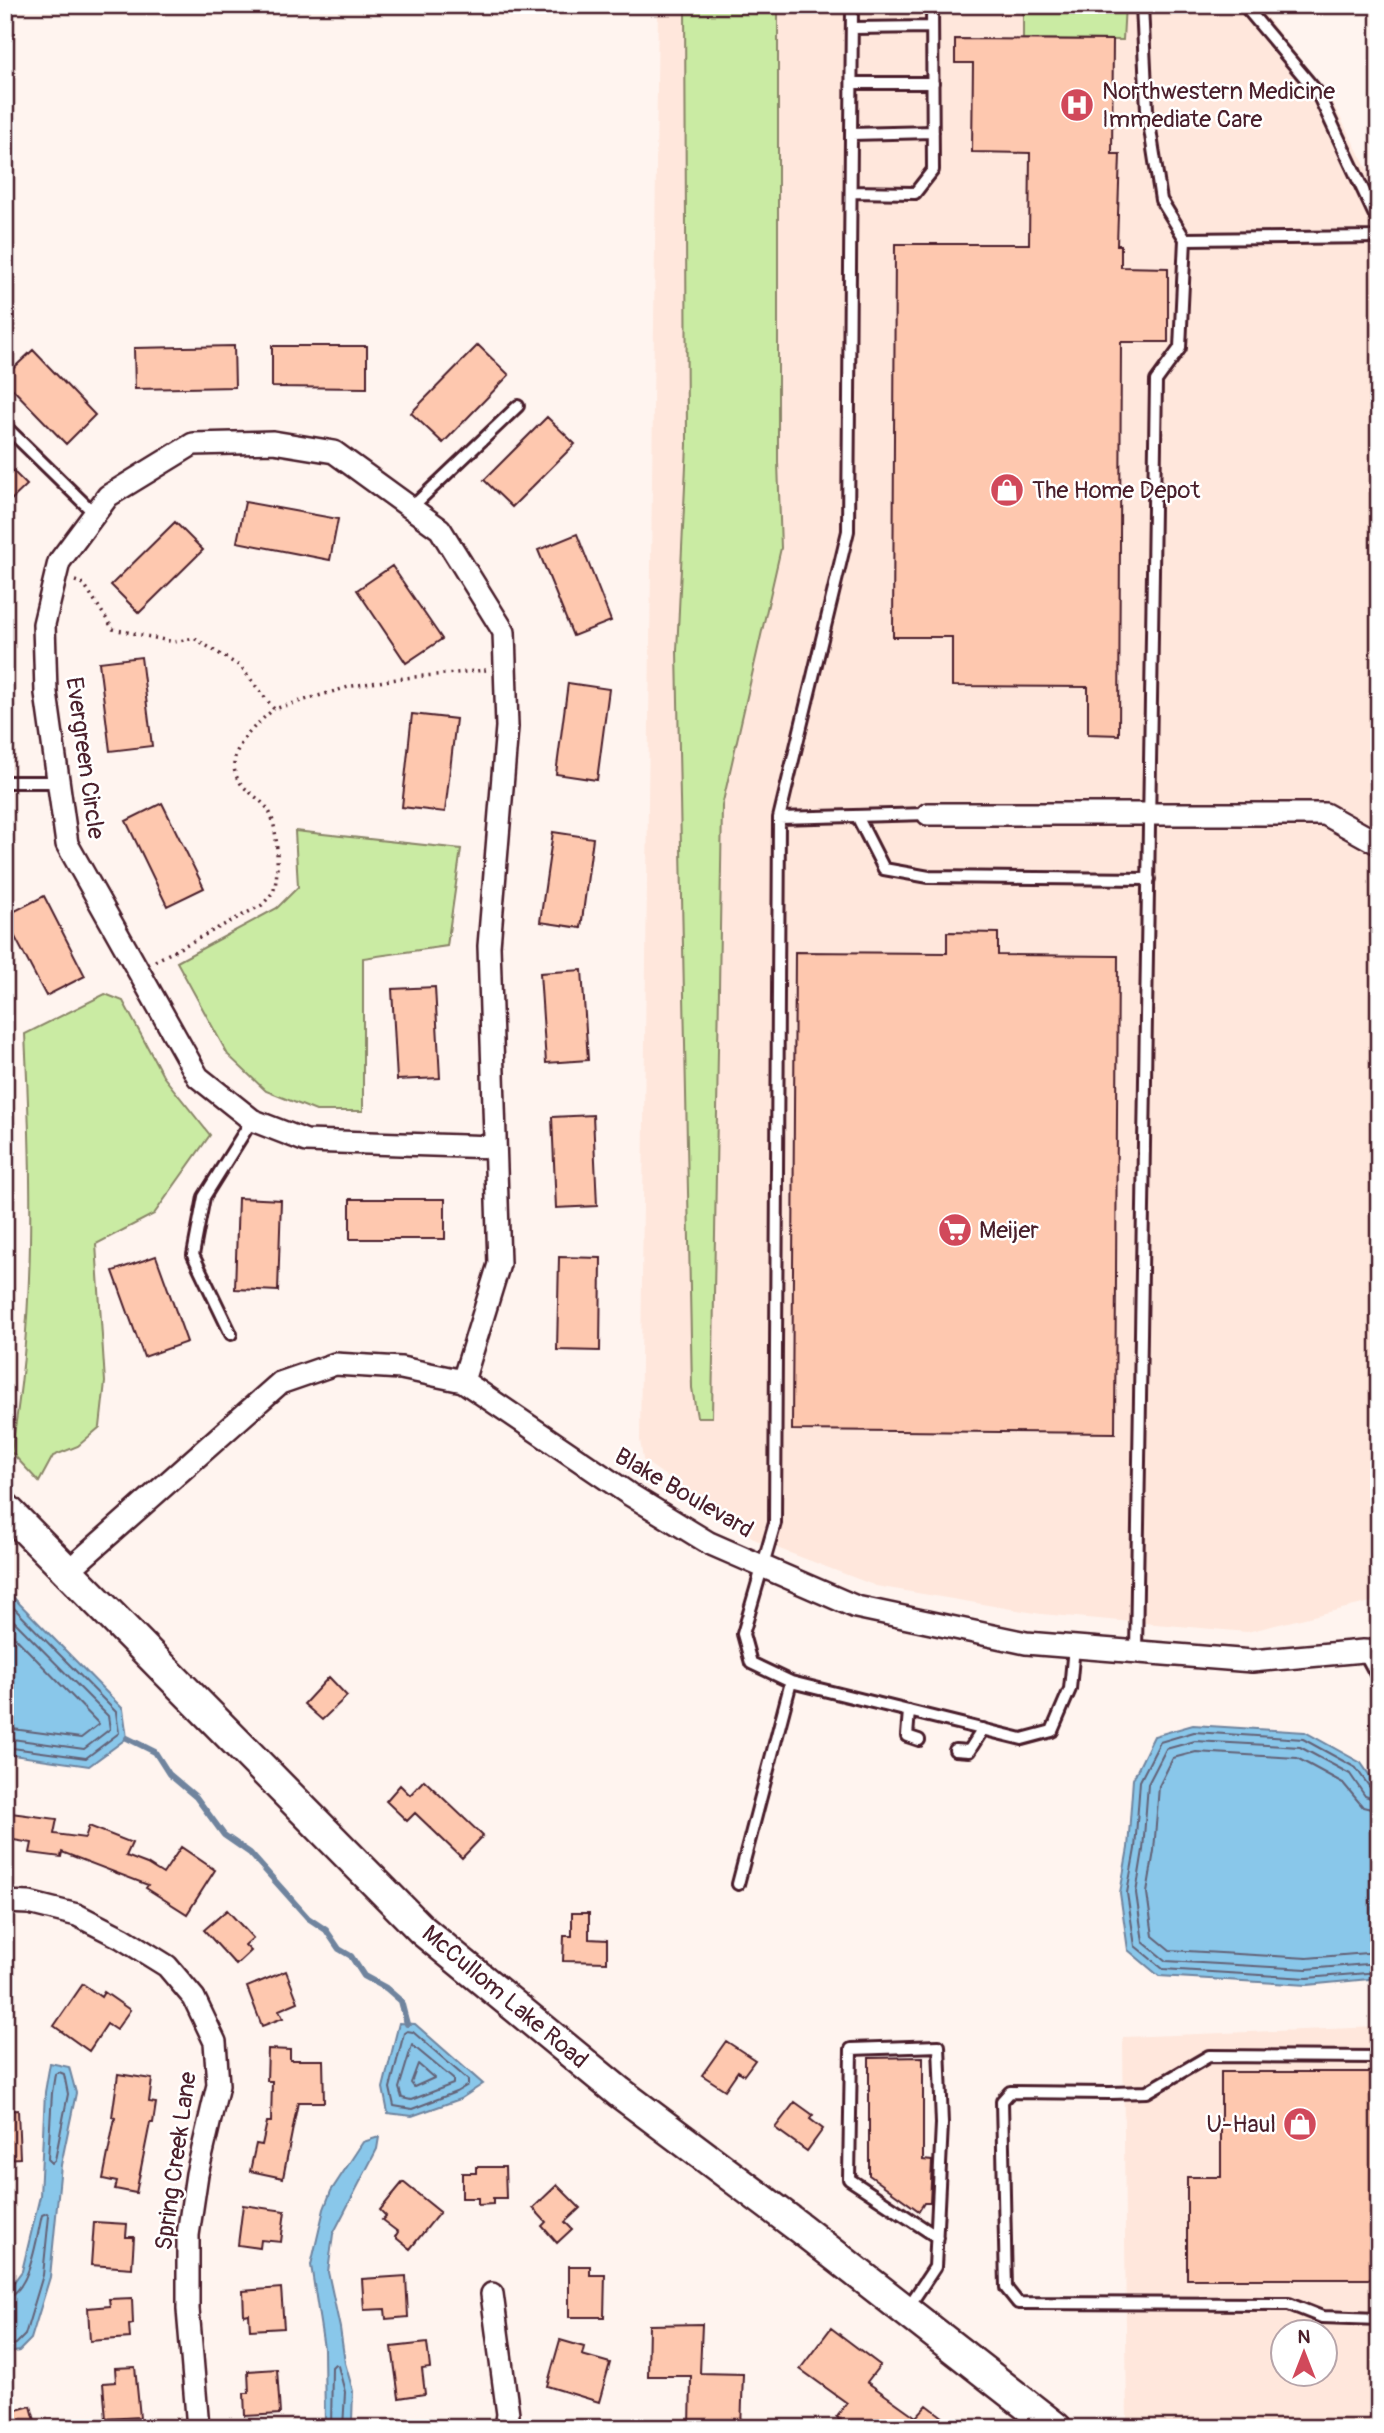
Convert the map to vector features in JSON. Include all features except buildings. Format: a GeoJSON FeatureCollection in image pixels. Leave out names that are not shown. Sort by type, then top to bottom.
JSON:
{"type":"FeatureCollection","features":[{"type":"Feature","properties":{"kind":"street","name":"Evergreen Circle"},"geometry":{"type":"LineString","coordinates":[[463,1381],[499,1264],[489,946],[507,727],[504,632],[440,529],[334,452],[272,442],[193,444],[108,495],[59,562],[44,624],[46,693],[67,844],[198,1077],[252,1120],[306,1141],[495,1147]]}},
{"type":"Feature","properties":{"kind":"street"},"geometry":{"type":"LineString","coordinates":[[928,814],[1325,814],[1379,844]]}},
{"type":"Feature","properties":{"kind":"street","name":"Blake Boulevard"},"geometry":{"type":"LineString","coordinates":[[68,1571],[280,1384],[335,1364],[401,1368],[463,1381],[628,1494],[709,1543],[856,1607],[1026,1643],[1252,1661],[1374,1647]]}},
{"type":"Feature","properties":{"kind":"street","name":"McCullom Lake Road"},"geometry":{"type":"LineString","coordinates":[[5,1508],[422,1930],[619,2092],[1056,2428]]}},
{"type":"Feature","properties":{"kind":"street","name":"Spring Creek Lane"},"geometry":{"type":"LineString","coordinates":[[5,1902],[29,1903],[76,1914],[167,1966],[194,1998],[215,2042],[218,2085],[197,2174],[188,2235],[188,2309],[198,2428]]}},
{"type":"Feature","properties":{"kind":"street"},"geometry":{"type":"LineString","coordinates":[[492,2294],[508,2414],[506,2428]]}},
{"type":"Feature","properties":{"kind":"lane"},"geometry":{"type":"LineString","coordinates":[[852,5],[848,531],[779,818],[775,1523],[744,1634],[751,1663],[791,1682],[1022,1739],[1052,1731],[1070,1689],[1074,1647]]}},
{"type":"Feature","properties":{"kind":"lane"},"geometry":{"type":"LineString","coordinates":[[851,192],[915,193],[933,170],[932,5]]}},
{"type":"Feature","properties":{"kind":"lane"},"geometry":{"type":"LineString","coordinates":[[1136,1652],[1156,381],[1180,348],[1185,239],[1161,200],[1147,110],[1142,5]]}},
{"type":"Feature","properties":{"kind":"lane"},"geometry":{"type":"LineString","coordinates":[[1244,5],[1317,92],[1379,224]]}},
{"type":"Feature","properties":{"kind":"lane"},"geometry":{"type":"LineString","coordinates":[[852,28],[932,27]]}},
{"type":"Feature","properties":{"kind":"lane"},"geometry":{"type":"LineString","coordinates":[[852,83],[933,83]]}},
{"type":"Feature","properties":{"kind":"lane"},"geometry":{"type":"LineString","coordinates":[[851,134],[933,132]]}},
{"type":"Feature","properties":{"kind":"lane"},"geometry":{"type":"LineString","coordinates":[[1185,239],[1379,237]]}},
{"type":"Feature","properties":{"kind":"lane"},"geometry":{"type":"LineString","coordinates":[[411,508],[518,406]]}},
{"type":"Feature","properties":{"kind":"lane"},"geometry":{"type":"LineString","coordinates":[[5,426],[95,514]]}},
{"type":"Feature","properties":{"kind":"lane"},"geometry":{"type":"LineString","coordinates":[[5,782],[59,782]]}},
{"type":"Feature","properties":{"kind":"lane"},"geometry":{"type":"LineString","coordinates":[[779,818],[928,814]]}},
{"type":"Feature","properties":{"kind":"lane"},"geometry":{"type":"LineString","coordinates":[[857,816],[884,869],[929,877],[1149,879]]}},
{"type":"Feature","properties":{"kind":"lane"},"geometry":{"type":"LineString","coordinates":[[231,1334],[193,1255],[204,1197],[252,1120]]}},
{"type":"Feature","properties":{"kind":"lane"},"geometry":{"type":"LineString","coordinates":[[1374,1647],[1379,1680]]}},
{"type":"Feature","properties":{"kind":"lane"},"geometry":{"type":"LineString","coordinates":[[738,1884],[791,1682]]}},
{"type":"Feature","properties":{"kind":"lane"},"geometry":{"type":"LineString","coordinates":[[909,1711],[907,1736],[919,1740]]}},
{"type":"Feature","properties":{"kind":"lane"},"geometry":{"type":"LineString","coordinates":[[955,1751],[969,1751],[983,1729]]}},
{"type":"Feature","properties":{"kind":"lane"},"geometry":{"type":"LineString","coordinates":[[906,2311],[935,2267],[937,2236],[942,2123],[939,2046],[851,2049],[849,2179],[937,2236]]}},
{"type":"Feature","properties":{"kind":"lane"},"geometry":{"type":"LineString","coordinates":[[1379,2057],[1209,2056],[1147,2092],[1010,2092],[1002,2101],[1006,2288],[1018,2304],[1289,2304],[1322,2317],[1379,2319]]}},
{"type":"Feature","properties":{"kind":"path"},"geometry":{"type":"LineString","coordinates":[[56,576],[85,584],[113,629],[174,642],[194,638],[241,667],[274,709]]}},
{"type":"Feature","properties":{"kind":"path"},"geometry":{"type":"LineString","coordinates":[[138,970],[262,905],[273,891],[277,875],[274,822],[268,810],[240,784],[234,771],[236,751],[256,725],[274,709],[352,686],[505,668]]}},
{"type":"Feature","properties":{"kind":"shaded area"},"geometry":{"type":"Polygon","coordinates":[[[658,5],[1257,5],[1329,96],[1379,192],[1379,1599],[1375,1601],[1247,1632],[1041,1614],[876,1586],[756,1540],[643,1460],[640,1440],[658,5]]]}},
{"type":"Feature","properties":{"kind":"shaded area"},"geometry":{"type":"Polygon","coordinates":[[[1379,2027],[1379,2428],[1127,2428],[1123,2037],[1379,2027]]]}},
{"type":"Feature","properties":{"kind":"green space"},"geometry":{"type":"Polygon","coordinates":[[[685,5],[778,5],[778,462],[781,548],[722,806],[712,1417],[697,1417],[692,1388],[677,651],[687,445],[685,5]]]}},
{"type":"Feature","properties":{"kind":"green space"},"geometry":{"type":"Polygon","coordinates":[[[1023,5],[1125,5],[1123,40],[1023,39],[1023,5]]]}},
{"type":"Feature","properties":{"kind":"green space"},"geometry":{"type":"Polygon","coordinates":[[[295,831],[461,849],[447,946],[363,958],[363,1111],[316,1111],[266,1091],[228,1055],[177,962],[277,908],[298,887],[295,831]]]}},
{"type":"Feature","properties":{"kind":"green space"},"geometry":{"type":"Polygon","coordinates":[[[105,994],[123,1001],[163,1076],[210,1135],[154,1214],[96,1244],[105,1382],[100,1427],[78,1446],[53,1456],[39,1482],[11,1452],[25,1348],[30,1244],[25,1034],[105,994]]]}},
{"type":"Feature","properties":{"kind":"water"},"geometry":{"type":"Polygon","coordinates":[[[5,1589],[123,1709],[127,1738],[89,1766],[5,1754],[5,1589]]]}},
{"type":"Feature","properties":{"kind":"water"},"geometry":{"type":"Polygon","coordinates":[[[1193,1725],[1305,1732],[1361,1763],[1379,1789],[1379,1978],[1307,1985],[1159,1976],[1128,1950],[1120,1893],[1128,1848],[1133,1779],[1154,1736],[1193,1725]]]}},
{"type":"Feature","properties":{"kind":"water"},"geometry":{"type":"Polygon","coordinates":[[[399,2023],[415,2024],[483,2084],[460,2099],[412,2116],[388,2113],[383,2088],[399,2023]]]}},
{"type":"Feature","properties":{"kind":"water"},"geometry":{"type":"Polygon","coordinates":[[[50,2063],[69,2067],[76,2093],[61,2165],[50,2277],[31,2339],[19,2351],[5,2354],[5,2294],[22,2271],[40,2196],[45,2092],[50,2063]]]}},
{"type":"Feature","properties":{"kind":"water"},"geometry":{"type":"Polygon","coordinates":[[[379,2137],[377,2149],[333,2234],[328,2272],[353,2391],[352,2421],[349,2428],[325,2428],[324,2348],[311,2265],[331,2191],[363,2142],[379,2137]]]}},
{"type":"Feature","properties":{"kind":"waterway"},"geometry":{"type":"LineString","coordinates":[[127,1738],[155,1752],[169,1774],[196,1797],[224,1835],[250,1853],[308,1918],[326,1930],[339,1949],[351,1956],[364,1976],[386,1988],[401,2001],[407,2024]]}},
{"type":"Feature","properties":{"kind":"place","name":"Northwestern Medicine Immediate Care"},"geometry":{"type":"Point","coordinates":[1077,105]}},
{"type":"Feature","properties":{"kind":"place","name":"The Home Depot"},"geometry":{"type":"Point","coordinates":[1007,490]}},
{"type":"Feature","properties":{"kind":"place","name":"Meijer"},"geometry":{"type":"Point","coordinates":[955,1230]}},
{"type":"Feature","properties":{"kind":"place","name":"U-Haul"},"geometry":{"type":"Point","coordinates":[1300,2124]}}]}
